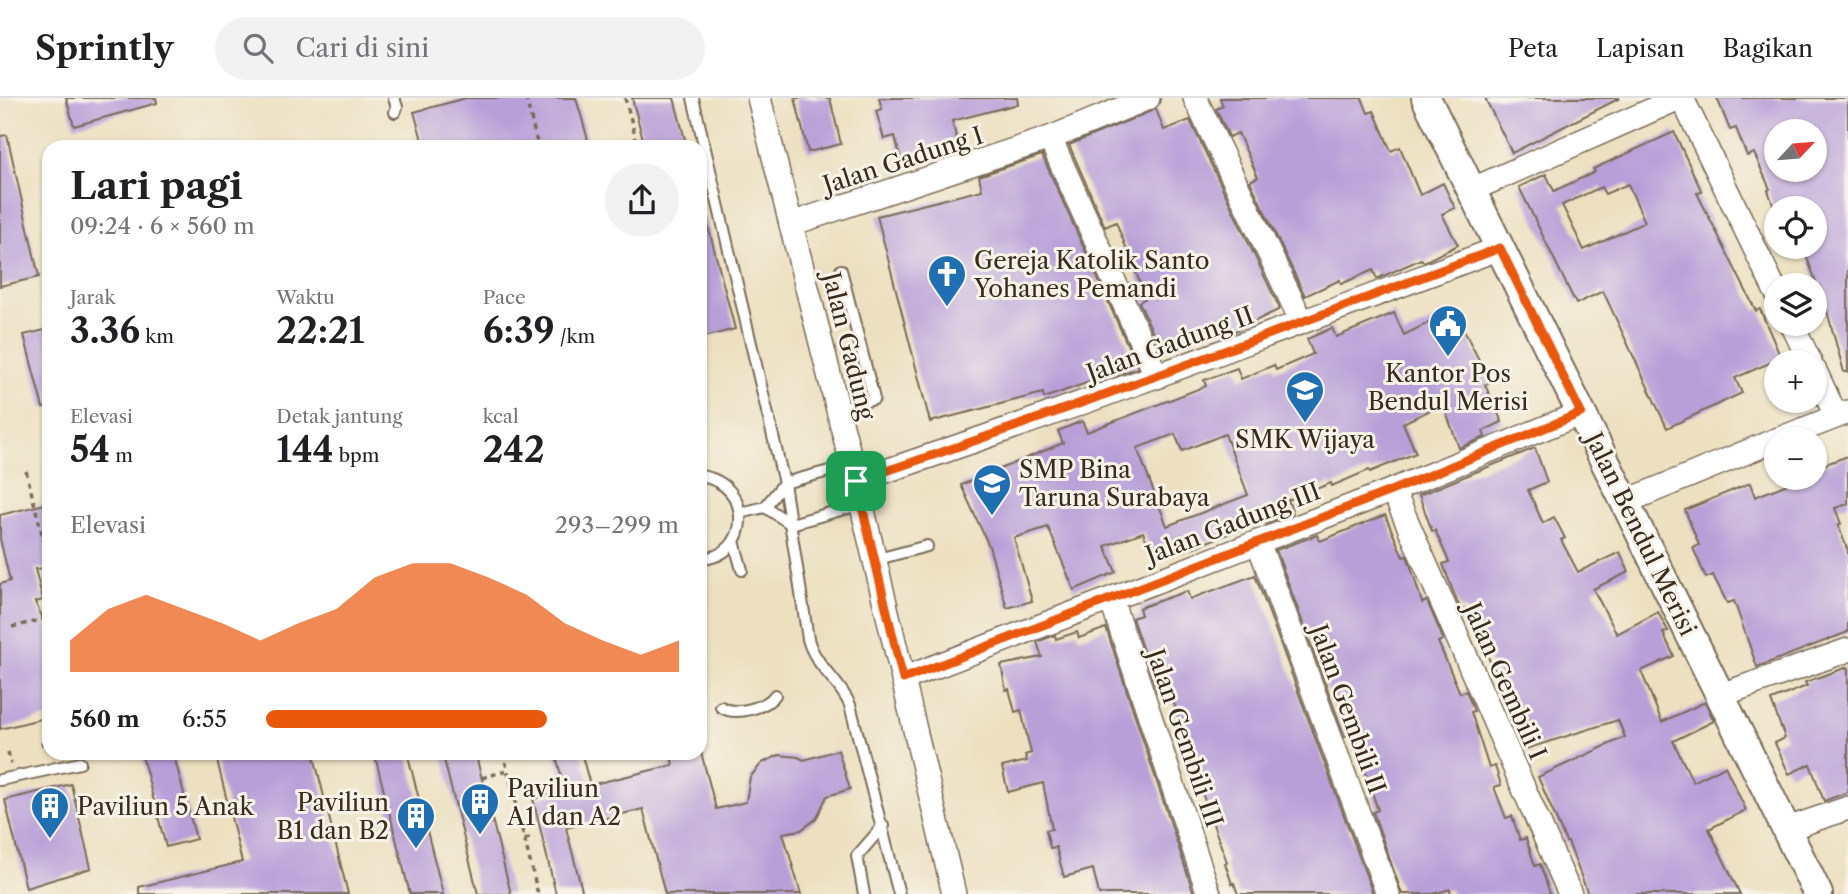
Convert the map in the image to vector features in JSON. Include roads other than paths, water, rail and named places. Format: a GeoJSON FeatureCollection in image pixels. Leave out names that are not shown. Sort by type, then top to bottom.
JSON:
{"type":"FeatureCollection","features":[{"type":"Feature","properties":{"kind":"street","name":"Jalan Gadung"},"geometry":{"type":"LineString","coordinates":[[759,98],[862,505],[954,894]]}},
{"type":"Feature","properties":{"kind":"street","name":"Jalan Gadung I"},"geometry":{"type":"LineString","coordinates":[[791,224],[1050,138],[1148,98]]}},
{"type":"Feature","properties":{"kind":"street"},"geometry":{"type":"LineString","coordinates":[[1195,98],[1302,322]]}},
{"type":"Feature","properties":{"kind":"street","name":"Jalan Bendul Merisi"},"geometry":{"type":"LineString","coordinates":[[1426,98],[1818,894]]}},
{"type":"Feature","properties":{"kind":"street"},"geometry":{"type":"LineString","coordinates":[[1471,190],[1681,98],[1767,273]]}},
{"type":"Feature","properties":{"kind":"street"},"geometry":{"type":"LineString","coordinates":[[1050,138],[1157,377]]}},
{"type":"Feature","properties":{"kind":"street","name":"Jalan Gadung II"},"geometry":{"type":"LineString","coordinates":[[854,473],[1028,424],[1500,248]]}},
{"type":"Feature","properties":{"kind":"street"},"geometry":{"type":"LineString","coordinates":[[1810,427],[1842,414],[1827,391]]}},
{"type":"Feature","properties":{"kind":"street","name":"Jalan Gadung III"},"geometry":{"type":"LineString","coordinates":[[903,679],[1393,490],[1581,413]]}},
{"type":"Feature","properties":{"kind":"street"},"geometry":{"type":"LineString","coordinates":[[1625,502],[1764,446]]}},
{"type":"Feature","properties":{"kind":"street","name":"Jalan Gembili I"},"geometry":{"type":"LineString","coordinates":[[1393,490],[1570,894]]}},
{"type":"Feature","properties":{"kind":"street","name":"Jalan Gembili II"},"geometry":{"type":"LineString","coordinates":[[1258,542],[1388,894]]}},
{"type":"Feature","properties":{"kind":"street","name":"Jalan Gembili III"},"geometry":{"type":"LineString","coordinates":[[1111,599],[1209,894]]}},
{"type":"Feature","properties":{"kind":"street"},"geometry":{"type":"LineString","coordinates":[[1720,695],[1848,650]]}},
{"type":"Feature","properties":{"kind":"street"},"geometry":{"type":"LineString","coordinates":[[1787,829],[1848,808]]}},
{"type":"Feature","properties":{"kind":"lane"},"geometry":{"type":"LineString","coordinates":[[394,98],[397,107],[395,112]]}},
{"type":"Feature","properties":{"kind":"lane"},"geometry":{"type":"LineString","coordinates":[[692,98],[702,140]]}},
{"type":"Feature","properties":{"kind":"lane"},"geometry":{"type":"LineString","coordinates":[[707,161],[784,483],[810,649],[842,690],[850,705],[899,894]]}},
{"type":"Feature","properties":{"kind":"lane"},"geometry":{"type":"LineString","coordinates":[[838,410],[874,399],[841,270]]}},
{"type":"Feature","properties":{"kind":"lane"},"geometry":{"type":"LineString","coordinates":[[740,513],[765,507],[784,483],[854,473]]}},
{"type":"Feature","properties":{"kind":"lane"},"geometry":{"type":"LineString","coordinates":[[707,478],[725,485],[734,495],[740,513],[739,530],[734,541],[716,556],[707,558]]}},
{"type":"Feature","properties":{"kind":"lane"},"geometry":{"type":"LineString","coordinates":[[765,507],[791,524],[862,505]]}},
{"type":"Feature","properties":{"kind":"lane"},"geometry":{"type":"LineString","coordinates":[[734,541],[742,570]]}},
{"type":"Feature","properties":{"kind":"lane"},"geometry":{"type":"LineString","coordinates":[[874,560],[927,546]]}},
{"type":"Feature","properties":{"kind":"lane"},"geometry":{"type":"LineString","coordinates":[[721,707],[734,712],[770,701],[775,695]]}},
{"type":"Feature","properties":{"kind":"lane"},"geometry":{"type":"LineString","coordinates":[[0,780],[80,763]]}},
{"type":"Feature","properties":{"kind":"lane"},"geometry":{"type":"LineString","coordinates":[[864,894],[857,856],[883,826]]}},
{"type":"Feature","properties":{"kind":"place","name":"Gereja Katolik Santo Yohanes Pemandi"},"geometry":{"type":"Point","coordinates":[947,308]}},
{"type":"Feature","properties":{"kind":"place","name":"Kantor Pos Bendul Merisi"},"geometry":{"type":"Point","coordinates":[1448,358]}},
{"type":"Feature","properties":{"kind":"place","name":"SMK Wijaya"},"geometry":{"type":"Point","coordinates":[1305,424]}},
{"type":"Feature","properties":{"kind":"place","name":"SMP Bina Taruna Surabaya"},"geometry":{"type":"Point","coordinates":[992,517]}},
{"type":"Feature","properties":{"kind":"place","name":"Paviliun A1 dan A2"},"geometry":{"type":"Point","coordinates":[480,836]}},
{"type":"Feature","properties":{"kind":"place","name":"Paviliun 5 Anak"},"geometry":{"type":"Point","coordinates":[50,840]}},
{"type":"Feature","properties":{"kind":"place","name":"Paviliun B1 dan B2"},"geometry":{"type":"Point","coordinates":[416,850]}}]}
